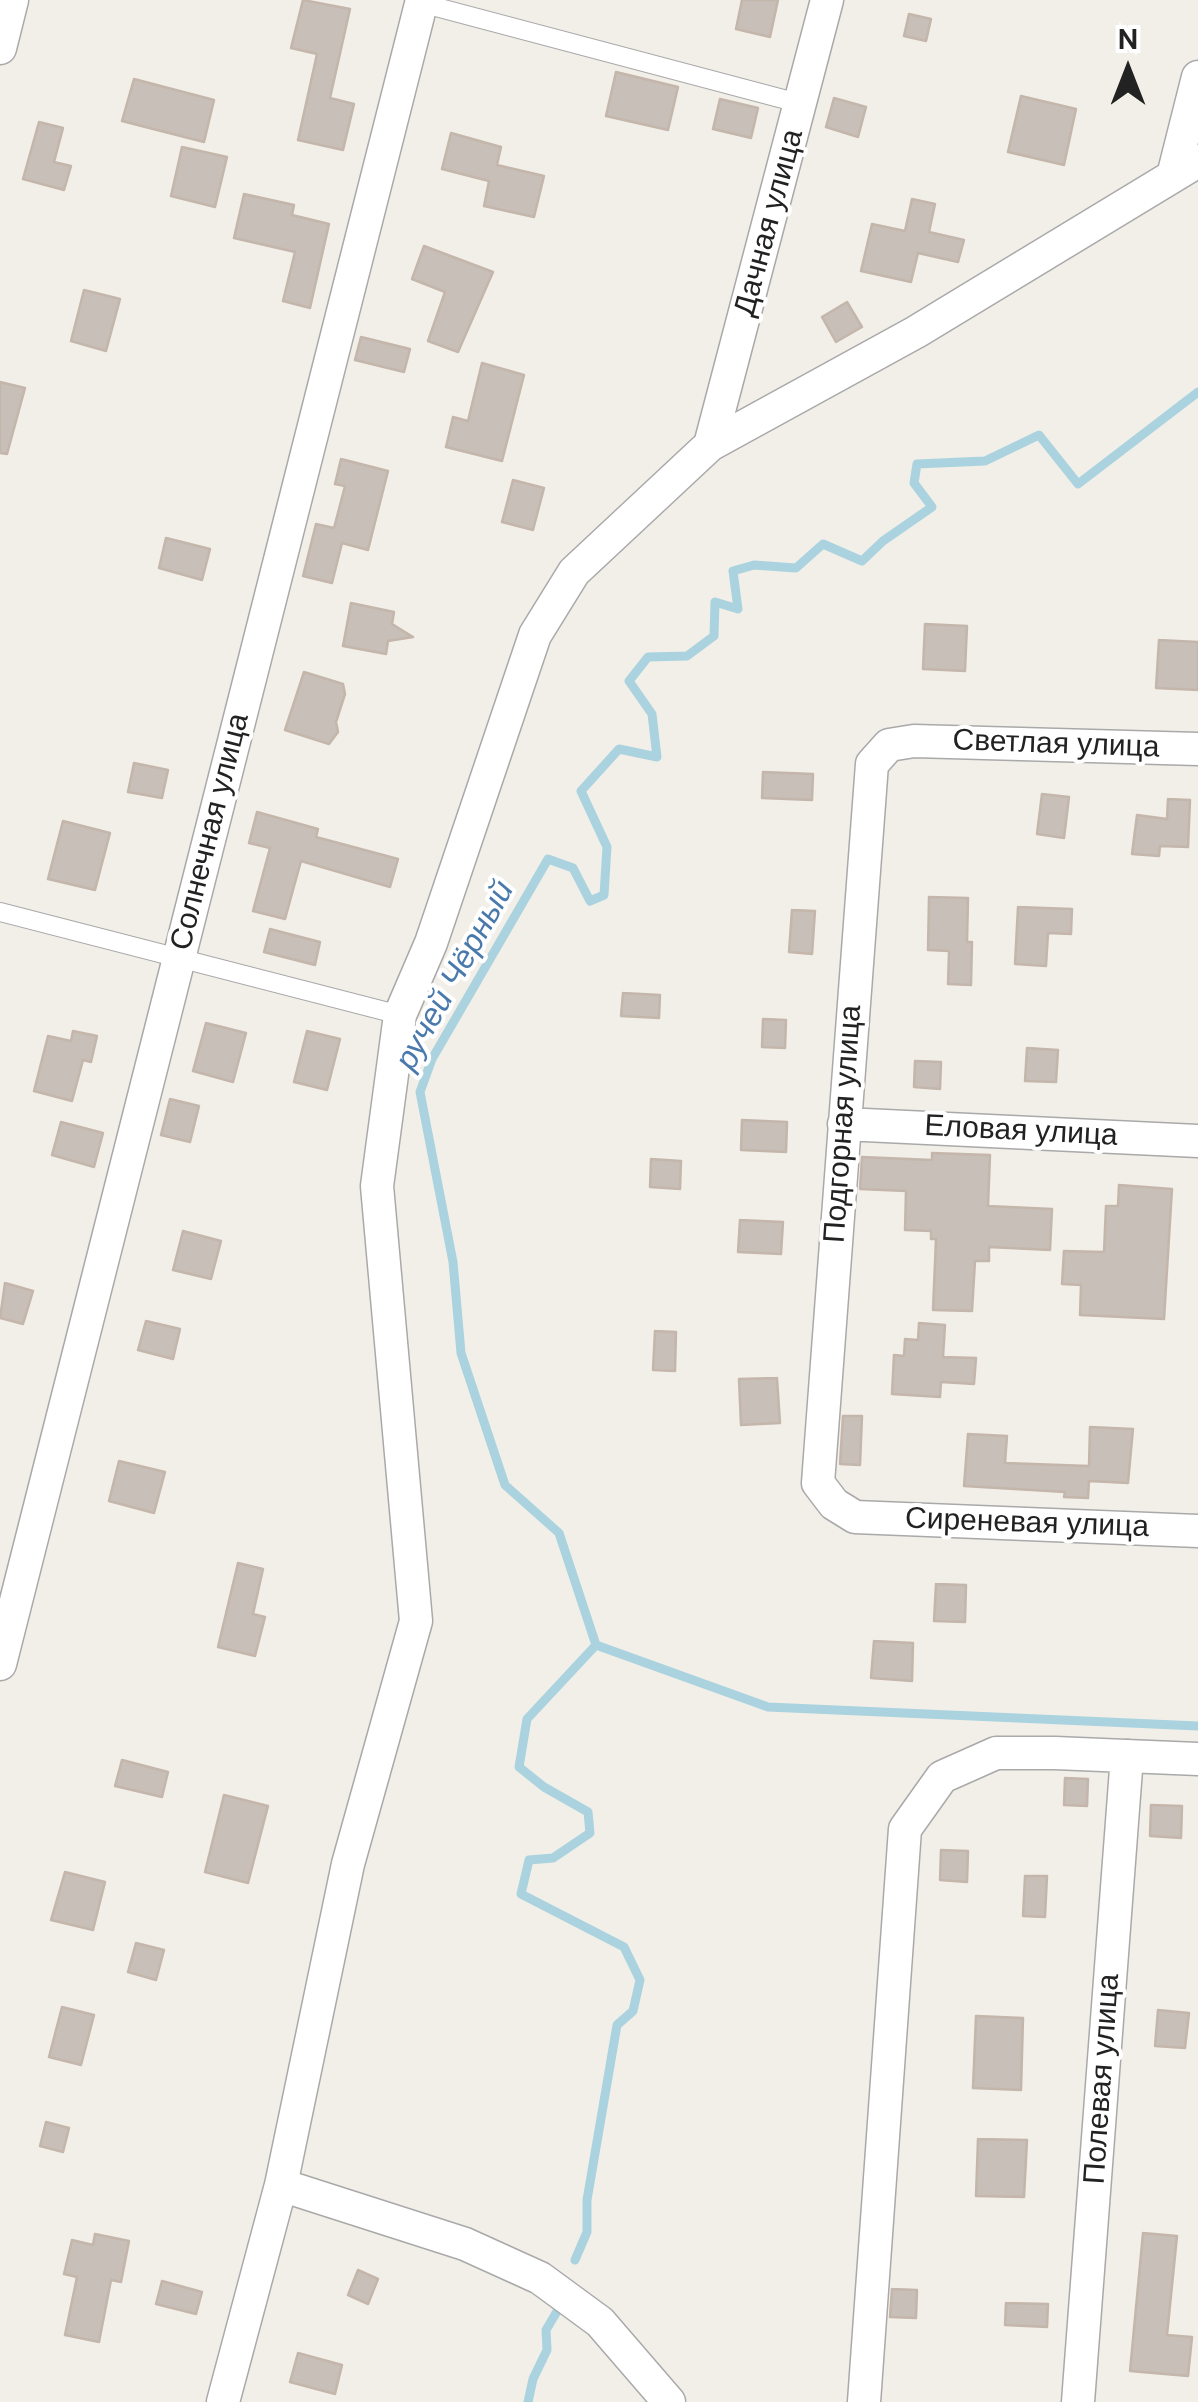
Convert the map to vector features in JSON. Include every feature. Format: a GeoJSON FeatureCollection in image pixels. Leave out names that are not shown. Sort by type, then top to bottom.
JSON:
{"type":"FeatureCollection","features":[{"type":"Feature","properties":{"kind":"street"},"geometry":{"type":"LineString","coordinates":[[0,48],[12,0]]}},
{"type":"Feature","properties":{"kind":"street","name":"Дачная улица"},"geometry":{"type":"LineString","coordinates":[[710,446],[828,0]]}},
{"type":"Feature","properties":{"kind":"street","name":"Солнечная улица"},"geometry":{"type":"LineString","coordinates":[[0,1664],[421,2]]}},
{"type":"Feature","properties":{"kind":"street"},"geometry":{"type":"LineString","coordinates":[[222,2402],[281,2185],[348,1864],[416,1621],[377,1186],[400,1016],[431,943],[535,635],[574,572],[710,446],[916,332],[1186,167],[1198,77]]}},
{"type":"Feature","properties":{"kind":"street","name":"Светлая улица"},"geometry":{"type":"LineString","coordinates":[[914,740],[1198,749]]}},
{"type":"Feature","properties":{"kind":"street","name":"Подгорная улица"},"geometry":{"type":"LineString","coordinates":[[855,1517],[834,1504],[818,1483],[844,1124],[872,764],[889,745],[914,740]]}},
{"type":"Feature","properties":{"kind":"street","name":"Еловая улица"},"geometry":{"type":"LineString","coordinates":[[844,1124],[1198,1140]]}},
{"type":"Feature","properties":{"kind":"street","name":"Сиреневая улица"},"geometry":{"type":"LineString","coordinates":[[855,1517],[1198,1532]]}},
{"type":"Feature","properties":{"kind":"street"},"geometry":{"type":"LineString","coordinates":[[864,2402],[905,1829],[942,1777],[996,1754],[1198,1759]]}},
{"type":"Feature","properties":{"kind":"street","name":"Полевая улица"},"geometry":{"type":"LineString","coordinates":[[1078,2402],[1127,1756]]}},
{"type":"Feature","properties":{"kind":"street"},"geometry":{"type":"LineString","coordinates":[[281,2185],[465,2244],[540,2278],[600,2322],[670,2402]]}},
{"type":"Feature","properties":{"kind":"lane"},"geometry":{"type":"LineString","coordinates":[[421,2],[802,104]]}},
{"type":"Feature","properties":{"kind":"lane"},"geometry":{"type":"LineString","coordinates":[[0,912],[400,1016]]}},
{"type":"Feature","properties":{"kind":"building"},"geometry":{"type":"Polygon","coordinates":[[[303,0],[350,9],[330,98],[354,104],[343,150],[298,140],[317,54],[291,48],[303,0]]]}},
{"type":"Feature","properties":{"kind":"building"},"geometry":{"type":"Polygon","coordinates":[[[742,0],[778,0],[770,37],[736,29],[742,0]]]}},
{"type":"Feature","properties":{"kind":"building"},"geometry":{"type":"Polygon","coordinates":[[[909,14],[931,19],[926,41],[904,36],[909,14]]]}},
{"type":"Feature","properties":{"kind":"building"},"geometry":{"type":"Polygon","coordinates":[[[616,72],[678,87],[668,130],[606,116],[616,72]]]}},
{"type":"Feature","properties":{"kind":"building"},"geometry":{"type":"Polygon","coordinates":[[[134,79],[214,100],[204,142],[122,121],[134,79]]]}},
{"type":"Feature","properties":{"kind":"building"},"geometry":{"type":"Polygon","coordinates":[[[1021,96],[1076,109],[1064,165],[1008,152],[1021,96]]]}},
{"type":"Feature","properties":{"kind":"building"},"geometry":{"type":"Polygon","coordinates":[[[834,98],[866,107],[858,137],[826,127],[834,98]]]}},
{"type":"Feature","properties":{"kind":"building"},"geometry":{"type":"Polygon","coordinates":[[[720,99],[758,108],[751,138],[713,129],[720,99]]]}},
{"type":"Feature","properties":{"kind":"building"},"geometry":{"type":"Polygon","coordinates":[[[39,122],[63,128],[54,162],[71,166],[64,190],[23,179],[39,122]]]}},
{"type":"Feature","properties":{"kind":"building"},"geometry":{"type":"Polygon","coordinates":[[[451,133],[501,147],[497,165],[544,176],[534,217],[484,206],[489,181],[442,169],[451,133]]]}},
{"type":"Feature","properties":{"kind":"building"},"geometry":{"type":"Polygon","coordinates":[[[182,147],[227,157],[215,207],[171,196],[182,147]]]}},
{"type":"Feature","properties":{"kind":"building"},"geometry":{"type":"Polygon","coordinates":[[[244,194],[294,205],[292,215],[329,224],[310,308],[283,301],[295,252],[234,238],[244,194]]]}},
{"type":"Feature","properties":{"kind":"building"},"geometry":{"type":"Polygon","coordinates":[[[912,199],[935,204],[929,232],[964,240],[958,262],[918,253],[911,282],[861,271],[872,224],[905,231],[912,199]]]}},
{"type":"Feature","properties":{"kind":"building"},"geometry":{"type":"Polygon","coordinates":[[[424,246],[493,272],[458,352],[428,341],[445,292],[412,279],[424,246]]]}},
{"type":"Feature","properties":{"kind":"building"},"geometry":{"type":"Polygon","coordinates":[[[84,290],[120,299],[106,351],[71,341],[84,290]]]}},
{"type":"Feature","properties":{"kind":"building"},"geometry":{"type":"Polygon","coordinates":[[[847,302],[862,327],[836,342],[822,317],[847,302]]]}},
{"type":"Feature","properties":{"kind":"building"},"geometry":{"type":"Polygon","coordinates":[[[361,337],[410,349],[404,372],[355,360],[361,337]]]}},
{"type":"Feature","properties":{"kind":"building"},"geometry":{"type":"Polygon","coordinates":[[[482,363],[524,375],[502,461],[446,447],[453,417],[468,421],[482,363]]]}},
{"type":"Feature","properties":{"kind":"building"},"geometry":{"type":"Polygon","coordinates":[[[0,382],[25,388],[7,454],[0,453],[0,382]]]}},
{"type":"Feature","properties":{"kind":"building"},"geometry":{"type":"Polygon","coordinates":[[[341,459],[388,471],[368,550],[342,543],[332,583],[303,576],[316,524],[334,528],[345,486],[335,484],[341,459]]]}},
{"type":"Feature","properties":{"kind":"building"},"geometry":{"type":"Polygon","coordinates":[[[513,480],[544,488],[533,530],[502,522],[513,480]]]}},
{"type":"Feature","properties":{"kind":"building"},"geometry":{"type":"Polygon","coordinates":[[[166,538],[210,549],[202,580],[159,568],[166,538]]]}},
{"type":"Feature","properties":{"kind":"building"},"geometry":{"type":"Polygon","coordinates":[[[351,603],[394,612],[392,624],[413,637],[388,641],[386,654],[343,646],[351,603]]]}},
{"type":"Feature","properties":{"kind":"building"},"geometry":{"type":"Polygon","coordinates":[[[925,624],[967,626],[965,671],[923,669],[925,624]]]}},
{"type":"Feature","properties":{"kind":"building"},"geometry":{"type":"Polygon","coordinates":[[[1159,640],[1198,642],[1198,690],[1156,688],[1159,640]]]}},
{"type":"Feature","properties":{"kind":"building"},"geometry":{"type":"Polygon","coordinates":[[[304,672],[343,684],[345,694],[336,722],[338,732],[329,744],[285,730],[304,672]]]}},
{"type":"Feature","properties":{"kind":"building"},"geometry":{"type":"Polygon","coordinates":[[[134,763],[168,770],[162,798],[128,792],[134,763]]]}},
{"type":"Feature","properties":{"kind":"building"},"geometry":{"type":"Polygon","coordinates":[[[763,772],[813,774],[812,800],[762,798],[763,772]]]}},
{"type":"Feature","properties":{"kind":"building"},"geometry":{"type":"Polygon","coordinates":[[[1042,794],[1069,797],[1064,838],[1037,834],[1042,794]]]}},
{"type":"Feature","properties":{"kind":"building"},"geometry":{"type":"Polygon","coordinates":[[[1168,799],[1190,800],[1188,847],[1160,846],[1159,856],[1132,854],[1137,815],[1167,819],[1168,799]]]}},
{"type":"Feature","properties":{"kind":"building"},"geometry":{"type":"Polygon","coordinates":[[[257,812],[318,829],[316,837],[398,859],[390,887],[301,861],[285,919],[253,911],[270,848],[249,843],[257,812]]]}},
{"type":"Feature","properties":{"kind":"building"},"geometry":{"type":"Polygon","coordinates":[[[63,821],[110,833],[95,890],[48,879],[63,821]]]}},
{"type":"Feature","properties":{"kind":"building"},"geometry":{"type":"Polygon","coordinates":[[[929,897],[968,898],[971,985],[948,984],[949,951],[928,950],[929,897]]]}},
{"type":"Feature","properties":{"kind":"building"},"geometry":{"type":"Polygon","coordinates":[[[1018,907],[1072,909],[1071,934],[1048,933],[1046,966],[1015,964],[1018,907]]]}},
{"type":"Feature","properties":{"kind":"building"},"geometry":{"type":"Polygon","coordinates":[[[792,910],[815,911],[812,954],[789,952],[792,910]]]}},
{"type":"Feature","properties":{"kind":"building"},"geometry":{"type":"Polygon","coordinates":[[[270,929],[320,942],[315,965],[264,952],[270,929]]]}},
{"type":"Feature","properties":{"kind":"building"},"geometry":{"type":"Polygon","coordinates":[[[623,993],[660,995],[659,1018],[621,1016],[623,993]]]}},
{"type":"Feature","properties":{"kind":"building"},"geometry":{"type":"Polygon","coordinates":[[[763,1019],[786,1020],[785,1048],[762,1047],[763,1019]]]}},
{"type":"Feature","properties":{"kind":"building"},"geometry":{"type":"Polygon","coordinates":[[[206,1023],[246,1033],[233,1082],[193,1071],[206,1023]]]}},
{"type":"Feature","properties":{"kind":"building"},"geometry":{"type":"Polygon","coordinates":[[[73,1031],[97,1036],[91,1062],[83,1060],[72,1101],[34,1091],[48,1036],[71,1041],[73,1031]]]}},
{"type":"Feature","properties":{"kind":"building"},"geometry":{"type":"Polygon","coordinates":[[[307,1031],[340,1039],[327,1090],[294,1082],[307,1031]]]}},
{"type":"Feature","properties":{"kind":"building"},"geometry":{"type":"Polygon","coordinates":[[[1027,1048],[1058,1050],[1056,1082],[1025,1081],[1027,1048]]]}},
{"type":"Feature","properties":{"kind":"building"},"geometry":{"type":"Polygon","coordinates":[[[915,1061],[941,1062],[940,1089],[914,1087],[915,1061]]]}},
{"type":"Feature","properties":{"kind":"building"},"geometry":{"type":"Polygon","coordinates":[[[170,1099],[199,1106],[190,1142],[161,1135],[170,1099]]]}},
{"type":"Feature","properties":{"kind":"building"},"geometry":{"type":"Polygon","coordinates":[[[742,1120],[787,1122],[786,1152],[741,1150],[742,1120]]]}},
{"type":"Feature","properties":{"kind":"building"},"geometry":{"type":"Polygon","coordinates":[[[61,1122],[103,1133],[94,1167],[52,1155],[61,1122]]]}},
{"type":"Feature","properties":{"kind":"building"},"geometry":{"type":"Polygon","coordinates":[[[932,1153],[990,1155],[988,1206],[1052,1209],[1050,1250],[989,1247],[989,1261],[975,1261],[972,1311],[933,1310],[936,1239],[931,1239],[931,1231],[905,1230],[906,1191],[860,1189],[862,1157],[932,1160],[932,1153]]]}},
{"type":"Feature","properties":{"kind":"building"},"geometry":{"type":"Polygon","coordinates":[[[651,1159],[681,1161],[680,1189],[650,1187],[651,1159]]]}},
{"type":"Feature","properties":{"kind":"building"},"geometry":{"type":"Polygon","coordinates":[[[1119,1185],[1172,1189],[1164,1319],[1080,1315],[1081,1285],[1062,1284],[1064,1251],[1104,1252],[1106,1206],[1118,1206],[1119,1185]]]}},
{"type":"Feature","properties":{"kind":"building"},"geometry":{"type":"Polygon","coordinates":[[[740,1220],[783,1222],[781,1254],[738,1252],[740,1220]]]}},
{"type":"Feature","properties":{"kind":"building"},"geometry":{"type":"Polygon","coordinates":[[[183,1231],[221,1241],[211,1279],[173,1270],[183,1231]]]}},
{"type":"Feature","properties":{"kind":"building"},"geometry":{"type":"Polygon","coordinates":[[[5,1283],[33,1291],[23,1324],[0,1318],[5,1283]]]}},
{"type":"Feature","properties":{"kind":"building"},"geometry":{"type":"Polygon","coordinates":[[[146,1321],[180,1329],[173,1359],[138,1350],[146,1321]]]}},
{"type":"Feature","properties":{"kind":"building"},"geometry":{"type":"Polygon","coordinates":[[[919,1323],[945,1325],[943,1357],[976,1358],[974,1384],[941,1382],[940,1397],[892,1394],[894,1355],[904,1356],[905,1339],[918,1340],[919,1323]]]}},
{"type":"Feature","properties":{"kind":"building"},"geometry":{"type":"Polygon","coordinates":[[[655,1331],[676,1332],[675,1371],[653,1370],[655,1331]]]}},
{"type":"Feature","properties":{"kind":"building"},"geometry":{"type":"Polygon","coordinates":[[[777,1378],[780,1423],[741,1425],[739,1379],[777,1378]]]}},
{"type":"Feature","properties":{"kind":"building"},"geometry":{"type":"Polygon","coordinates":[[[843,1416],[862,1416],[860,1465],[840,1464],[843,1416]]]}},
{"type":"Feature","properties":{"kind":"building"},"geometry":{"type":"Polygon","coordinates":[[[1090,1427],[1133,1429],[1128,1483],[1089,1481],[1088,1498],[1064,1497],[1065,1492],[964,1486],[968,1434],[1007,1436],[1005,1463],[1089,1466],[1090,1427]]]}},
{"type":"Feature","properties":{"kind":"building"},"geometry":{"type":"Polygon","coordinates":[[[119,1461],[165,1472],[154,1513],[109,1501],[119,1461]]]}},
{"type":"Feature","properties":{"kind":"building"},"geometry":{"type":"Polygon","coordinates":[[[238,1563],[263,1569],[253,1614],[265,1617],[255,1656],[218,1647],[238,1563]]]}},
{"type":"Feature","properties":{"kind":"building"},"geometry":{"type":"Polygon","coordinates":[[[936,1584],[966,1585],[965,1622],[934,1621],[936,1584]]]}},
{"type":"Feature","properties":{"kind":"building"},"geometry":{"type":"Polygon","coordinates":[[[874,1641],[913,1643],[912,1681],[871,1678],[874,1641]]]}},
{"type":"Feature","properties":{"kind":"building"},"geometry":{"type":"Polygon","coordinates":[[[122,1760],[168,1772],[162,1797],[115,1786],[122,1760]]]}},
{"type":"Feature","properties":{"kind":"building"},"geometry":{"type":"Polygon","coordinates":[[[1065,1778],[1088,1779],[1087,1806],[1064,1805],[1065,1778]]]}},
{"type":"Feature","properties":{"kind":"building"},"geometry":{"type":"Polygon","coordinates":[[[224,1795],[268,1806],[248,1883],[205,1872],[224,1795]]]}},
{"type":"Feature","properties":{"kind":"building"},"geometry":{"type":"Polygon","coordinates":[[[1151,1805],[1182,1806],[1181,1838],[1150,1836],[1151,1805]]]}},
{"type":"Feature","properties":{"kind":"building"},"geometry":{"type":"Polygon","coordinates":[[[941,1850],[968,1851],[967,1882],[940,1880],[941,1850]]]}},
{"type":"Feature","properties":{"kind":"building"},"geometry":{"type":"Polygon","coordinates":[[[65,1872],[105,1882],[93,1930],[51,1920],[65,1872]]]}},
{"type":"Feature","properties":{"kind":"building"},"geometry":{"type":"Polygon","coordinates":[[[1025,1876],[1047,1876],[1045,1917],[1023,1916],[1025,1876]]]}},
{"type":"Feature","properties":{"kind":"building"},"geometry":{"type":"Polygon","coordinates":[[[136,1943],[164,1950],[156,1980],[128,1972],[136,1943]]]}},
{"type":"Feature","properties":{"kind":"building"},"geometry":{"type":"Polygon","coordinates":[[[62,2007],[94,2015],[81,2065],[49,2057],[62,2007]]]}},
{"type":"Feature","properties":{"kind":"building"},"geometry":{"type":"Polygon","coordinates":[[[1158,2010],[1189,2013],[1185,2048],[1155,2046],[1158,2010]]]}},
{"type":"Feature","properties":{"kind":"building"},"geometry":{"type":"Polygon","coordinates":[[[976,2016],[1023,2018],[1021,2090],[973,2088],[976,2016]]]}},
{"type":"Feature","properties":{"kind":"building"},"geometry":{"type":"Polygon","coordinates":[[[46,2122],[69,2128],[63,2152],[40,2146],[46,2122]]]}},
{"type":"Feature","properties":{"kind":"building"},"geometry":{"type":"Polygon","coordinates":[[[978,2139],[1027,2140],[1024,2197],[976,2196],[978,2139]]]}},
{"type":"Feature","properties":{"kind":"building"},"geometry":{"type":"Polygon","coordinates":[[[1143,2233],[1177,2236],[1167,2335],[1192,2337],[1188,2376],[1130,2371],[1143,2233]]]}},
{"type":"Feature","properties":{"kind":"building"},"geometry":{"type":"Polygon","coordinates":[[[95,2234],[129,2241],[121,2282],[111,2280],[99,2342],[65,2335],[77,2277],[64,2274],[72,2240],[93,2245],[95,2234]]]}},
{"type":"Feature","properties":{"kind":"building"},"geometry":{"type":"Polygon","coordinates":[[[358,2270],[378,2279],[368,2304],[348,2295],[358,2270]]]}},
{"type":"Feature","properties":{"kind":"building"},"geometry":{"type":"Polygon","coordinates":[[[162,2281],[202,2292],[196,2314],[156,2304],[162,2281]]]}},
{"type":"Feature","properties":{"kind":"building"},"geometry":{"type":"Polygon","coordinates":[[[892,2289],[917,2290],[916,2318],[890,2317],[892,2289]]]}},
{"type":"Feature","properties":{"kind":"building"},"geometry":{"type":"Polygon","coordinates":[[[1006,2303],[1048,2304],[1047,2327],[1005,2325],[1006,2303]]]}},
{"type":"Feature","properties":{"kind":"building"},"geometry":{"type":"Polygon","coordinates":[[[298,2353],[342,2365],[335,2394],[290,2382],[298,2353]]]}},
{"type":"Feature","properties":{"kind":"waterway","name":"ручей Чёрный"},"geometry":{"type":"LineString","coordinates":[[575,2260],[587,2232],[587,2200],[617,2025],[633,2011],[640,1980],[624,1947],[521,1894],[529,1860],[553,1858],[590,1833],[588,1812],[544,1787],[519,1767],[527,1719],[596,1645],[559,1533],[505,1485],[461,1353],[453,1262],[420,1092],[432,1059],[548,859],[573,868],[590,901],[604,895],[607,847],[581,791],[619,749],[657,757],[652,714],[629,681],[648,657],[687,656],[714,636],[715,602],[738,609],[733,571],[754,565],[796,568],[823,544],[862,561],[883,541],[932,507],[914,483],[917,464],[985,461],[1039,435],[1078,484],[1198,392]]}},
{"type":"Feature","properties":{"kind":"waterway"},"geometry":{"type":"LineString","coordinates":[[596,1645],[768,1707],[1198,1726]]}},
{"type":"Feature","properties":{"kind":"waterway","name":"ручей Чёрный"},"geometry":{"type":"LineString","coordinates":[[528,2402],[533,2379],[547,2350],[546,2330],[559,2308]]}}]}
